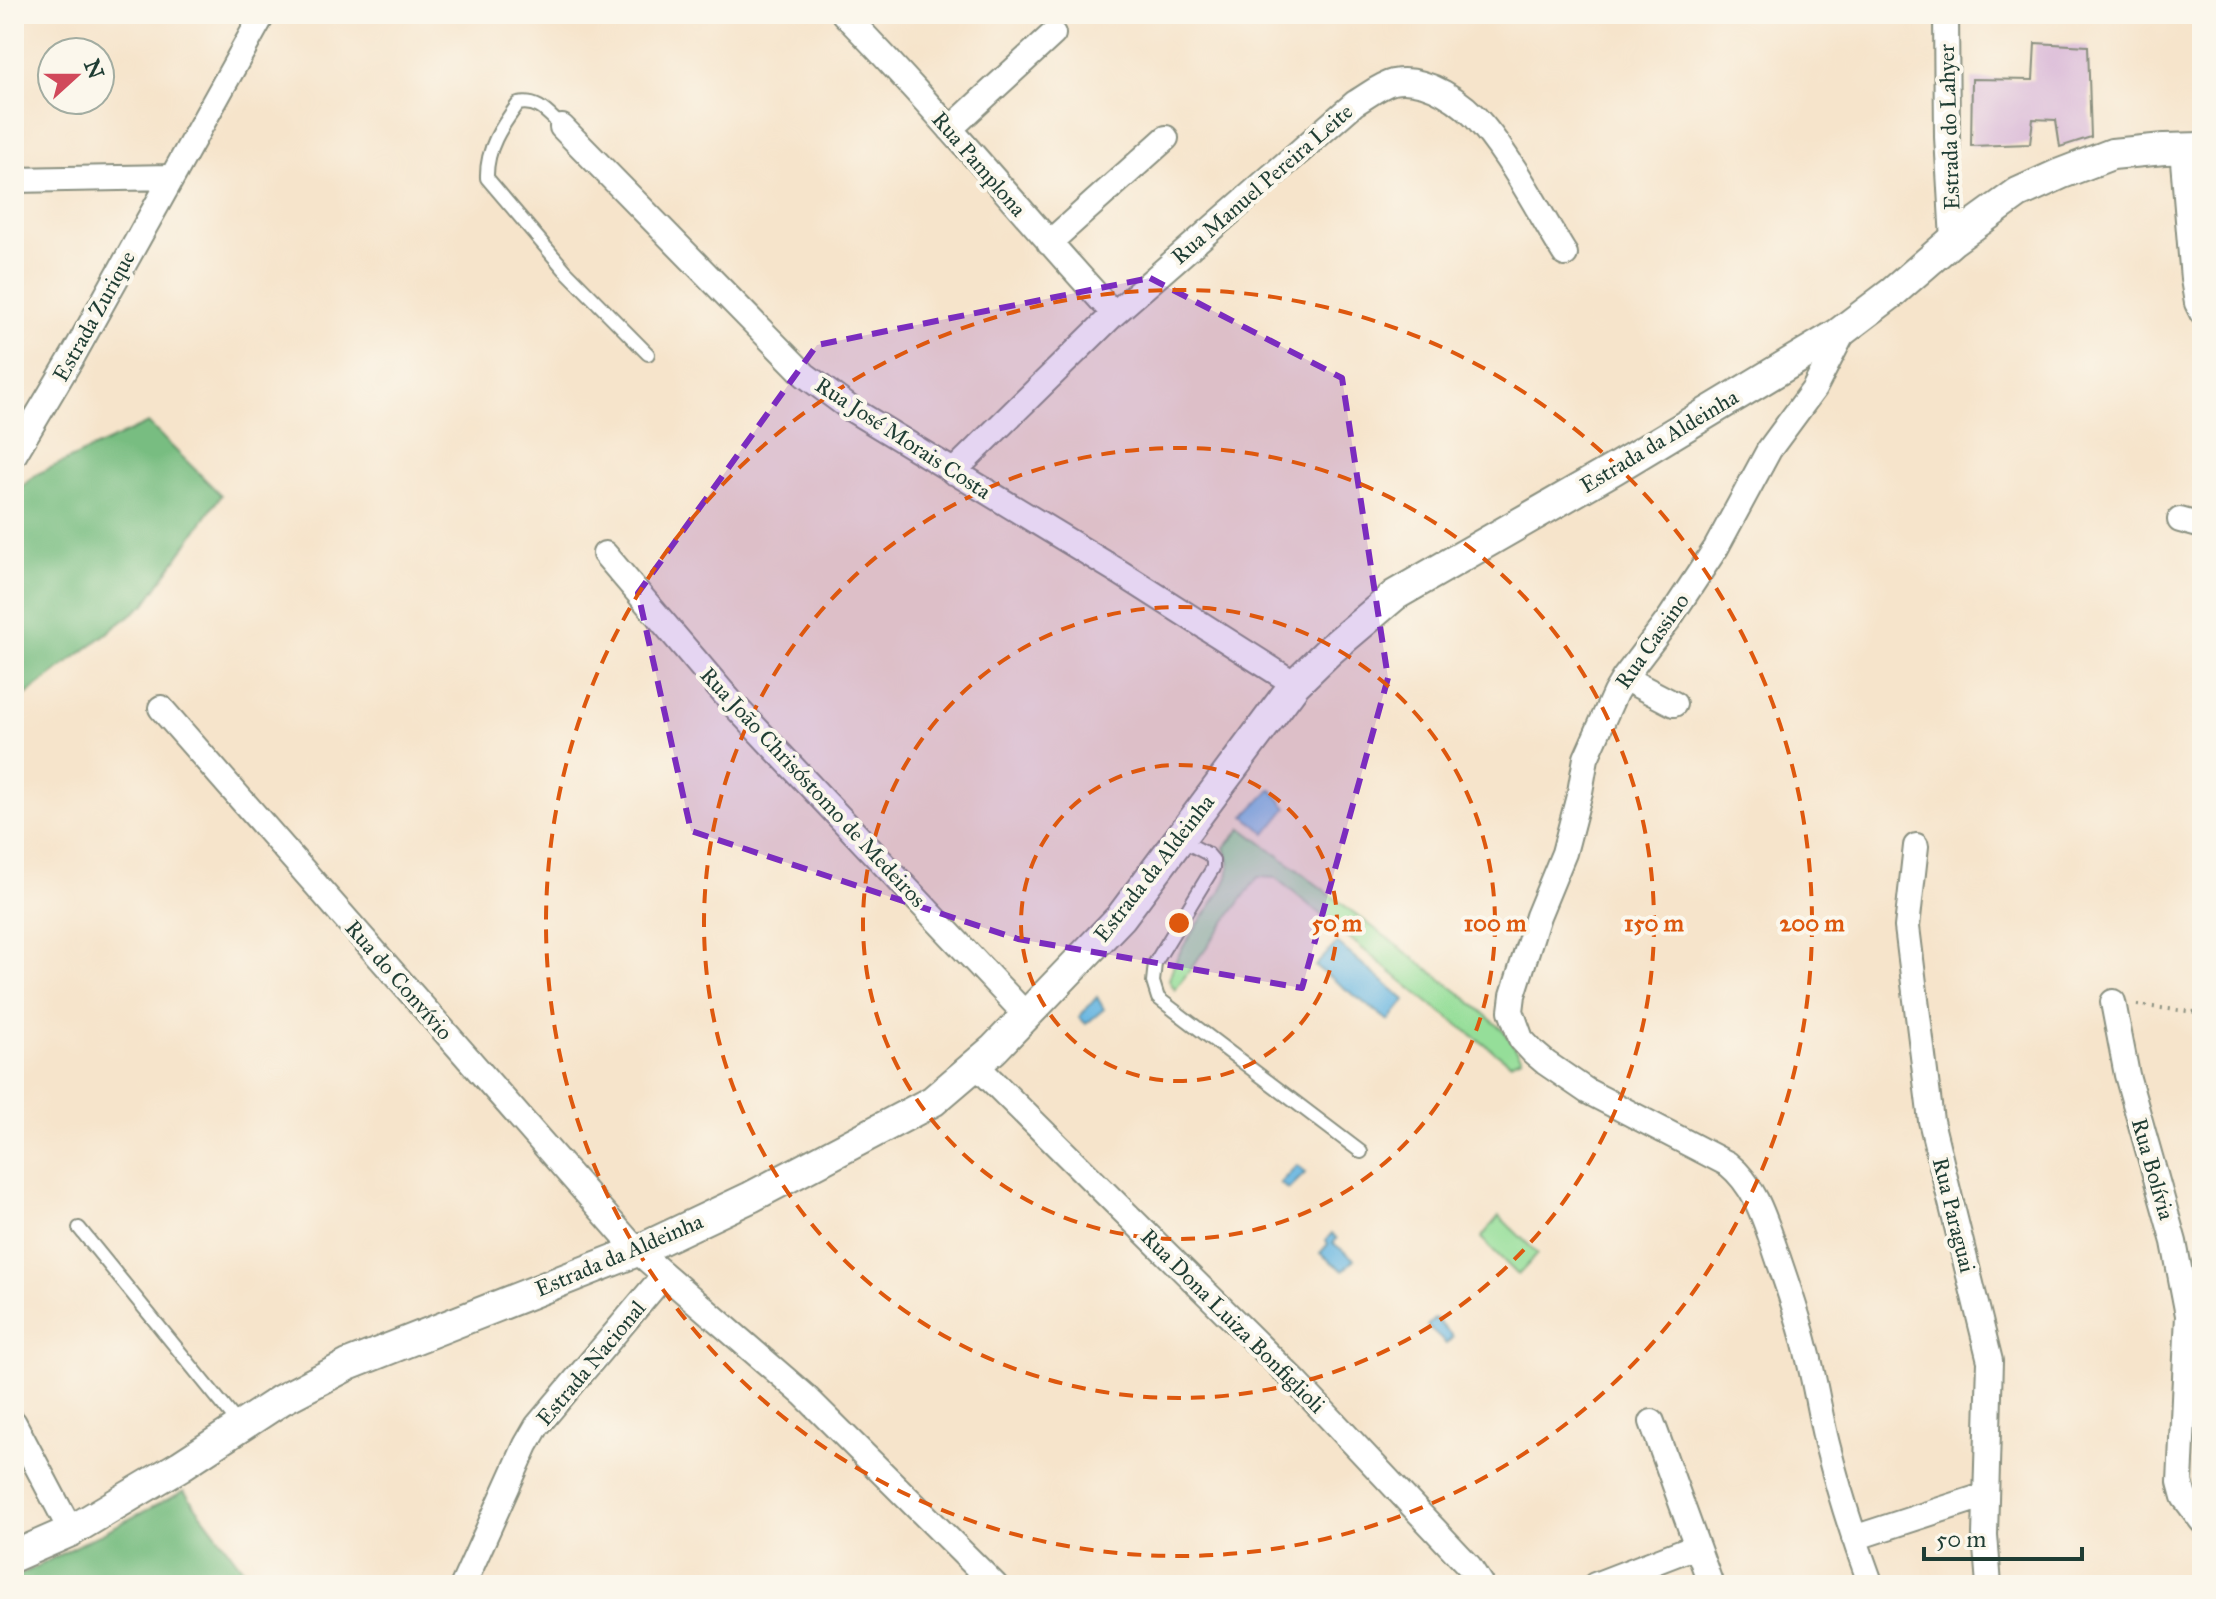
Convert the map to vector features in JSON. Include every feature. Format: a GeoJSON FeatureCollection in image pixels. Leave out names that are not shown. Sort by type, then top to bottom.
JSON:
{"type":"FeatureCollection","features":[{"type":"Feature","properties":{"kind":"street","name":"Estrada Zurique"},"geometry":{"type":"LineString","coordinates":[[14,455],[74,354],[263,14]]}},
{"type":"Feature","properties":{"kind":"street","name":"Estrada do Lahyer"},"geometry":{"type":"LineString","coordinates":[[1946,14],[1947,137],[1953,240]]}},
{"type":"Feature","properties":{"kind":"street","name":"Rua Pamplona"},"geometry":{"type":"LineString","coordinates":[[856,18],[1114,314]]}},
{"type":"Feature","properties":{"kind":"street"},"geometry":{"type":"LineString","coordinates":[[950,129],[1053,34]]}},
{"type":"Feature","properties":{"kind":"street","name":"Rua Manuel Pereira Leite"},"geometry":{"type":"LineString","coordinates":[[953,472],[1114,314],[1355,103],[1391,82],[1416,82],[1443,93],[1484,126],[1565,254]]}},
{"type":"Feature","properties":{"kind":"street","name":"Rua José Morais Costa"},"geometry":{"type":"LineString","coordinates":[[562,127],[805,375],[851,409],[1116,570],[1295,684]]}},
{"type":"Feature","properties":{"kind":"street"},"geometry":{"type":"LineString","coordinates":[[1049,243],[1166,138]]}},
{"type":"Feature","properties":{"kind":"street"},"geometry":{"type":"LineString","coordinates":[[2192,148],[2193,279],[2202,313]]}},
{"type":"Feature","properties":{"kind":"street","name":"Estrada da Aldeinha"},"geometry":{"type":"LineString","coordinates":[[14,1556],[71,1531],[180,1466],[281,1400],[348,1365],[637,1251],[751,1197],[933,1101],[976,1065],[1121,917],[1295,684],[1395,595],[1794,362],[1892,293],[1953,240],[2018,193],[2112,154],[2192,148]]}},
{"type":"Feature","properties":{"kind":"street"},"geometry":{"type":"LineString","coordinates":[[14,180],[171,177]]}},
{"type":"Feature","properties":{"kind":"street","name":"Rua Cassino"},"geometry":{"type":"LineString","coordinates":[[1846,327],[1814,389],[1769,450],[1716,548],[1669,619],[1624,678],[1586,758],[1564,853],[1538,916],[1513,995],[1511,1011],[1521,1039],[1533,1052],[1587,1091],[1728,1164],[1749,1185],[1790,1291],[1807,1350],[1827,1443],[1871,1585]]}},
{"type":"Feature","properties":{"kind":"street","name":"Rua João Chrisóstomo de Medeiros"},"geometry":{"type":"LineString","coordinates":[[605,554],[732,703],[1026,1015]]}},
{"type":"Feature","properties":{"kind":"street"},"geometry":{"type":"LineString","coordinates":[[1624,678],[1674,704]]}},
{"type":"Feature","properties":{"kind":"street","name":"Rua do Convívio"},"geometry":{"type":"LineString","coordinates":[[161,708],[637,1251],[804,1395],[995,1585]]}},
{"type":"Feature","properties":{"kind":"street","name":"Rua Paraguai"},"geometry":{"type":"LineString","coordinates":[[1916,846],[1907,927],[1931,1121],[1990,1361],[1985,1535],[1989,1585]]}},
{"type":"Feature","properties":{"kind":"street","name":"Rua Bolívia"},"geometry":{"type":"LineString","coordinates":[[2113,1002],[2127,1075],[2174,1242],[2188,1315],[2180,1482],[2184,1497],[2202,1521]]}},
{"type":"Feature","properties":{"kind":"street","name":"Rua Dona Luiza Bonfiglioli"},"geometry":{"type":"LineString","coordinates":[[976,1065],[1296,1382],[1469,1566],[1481,1585]]}},
{"type":"Feature","properties":{"kind":"street","name":"Estrada Nacional"},"geometry":{"type":"LineString","coordinates":[[463,1585],[537,1426],[664,1275]]}},
{"type":"Feature","properties":{"kind":"street"},"geometry":{"type":"LineString","coordinates":[[1652,1422],[1711,1585]]}},
{"type":"Feature","properties":{"kind":"street"},"geometry":{"type":"LineString","coordinates":[[14,1423],[71,1531]]}},
{"type":"Feature","properties":{"kind":"street"},"geometry":{"type":"LineString","coordinates":[[1854,1538],[1986,1495]]}},
{"type":"Feature","properties":{"kind":"street"},"geometry":{"type":"LineString","coordinates":[[1595,1585],[1696,1546]]}},
{"type":"Feature","properties":{"kind":"lane"},"geometry":{"type":"LineString","coordinates":[[562,127],[530,102],[518,104],[494,140],[486,162],[487,178],[565,270],[648,354]]}},
{"type":"Feature","properties":{"kind":"lane"},"geometry":{"type":"LineString","coordinates":[[1178,839],[1208,854],[1213,860],[1213,868],[1155,963],[1153,982],[1158,998],[1361,1152]]}},
{"type":"Feature","properties":{"kind":"lane"},"geometry":{"type":"LineString","coordinates":[[79,1228],[241,1427]]}},
{"type":"Feature","properties":{"kind":"path"},"geometry":{"type":"LineString","coordinates":[[2113,1002],[2202,1013]]}},
{"type":"Feature","properties":{"kind":"highlighted area"},"geometry":{"type":"Polygon","coordinates":[[[1150,278],[1342,378],[1388,678],[1302,988],[1018,939],[691,831],[638,593],[817,345],[1150,278]]]}},
{"type":"Feature","properties":{"kind":"green space"},"geometry":{"type":"Polygon","coordinates":[[[148,423],[221,495],[145,604],[14,704],[14,493],[37,474],[148,423]]]}},
{"type":"Feature","properties":{"kind":"green space"},"geometry":{"type":"Polygon","coordinates":[[[1242,828],[1465,997],[1505,1032],[1522,1058],[1510,1063],[1430,1004],[1276,878],[1258,877],[1175,990],[1169,980],[1176,961],[1224,886],[1229,870],[1225,847],[1242,828]]]}},
{"type":"Feature","properties":{"kind":"green space"},"geometry":{"type":"Polygon","coordinates":[[[1499,1216],[1538,1254],[1518,1275],[1481,1238],[1499,1216]]]}},
{"type":"Feature","properties":{"kind":"green space"},"geometry":{"type":"Polygon","coordinates":[[[184,1491],[255,1585],[14,1585],[14,1578],[184,1491]]]}},
{"type":"Feature","properties":{"kind":"water"},"geometry":{"type":"Polygon","coordinates":[[[1271,789],[1287,808],[1266,834],[1245,816],[1271,789]]]}},
{"type":"Feature","properties":{"kind":"water"},"geometry":{"type":"Polygon","coordinates":[[[1337,943],[1405,1000],[1389,1021],[1315,966],[1337,943]]]}},
{"type":"Feature","properties":{"kind":"water"},"geometry":{"type":"Polygon","coordinates":[[[1097,997],[1104,1009],[1086,1024],[1079,1017],[1097,997]]]}},
{"type":"Feature","properties":{"kind":"water"},"geometry":{"type":"Polygon","coordinates":[[[1297,1165],[1306,1172],[1288,1190],[1280,1183],[1297,1165]]]}},
{"type":"Feature","properties":{"kind":"water"},"geometry":{"type":"Polygon","coordinates":[[[1332,1233],[1337,1239],[1333,1243],[1354,1259],[1343,1271],[1320,1253],[1332,1233]]]}},
{"type":"Feature","properties":{"kind":"water"},"geometry":{"type":"Polygon","coordinates":[[[1435,1318],[1453,1337],[1446,1344],[1427,1326],[1435,1318]]]}},
{"type":"Feature","properties":{"kind":"building"},"geometry":{"type":"Polygon","coordinates":[[[2035,43],[2088,46],[2091,137],[2060,147],[2056,120],[2033,119],[2030,144],[1971,146],[1972,79],[2033,80],[2035,43]]]}}]}
